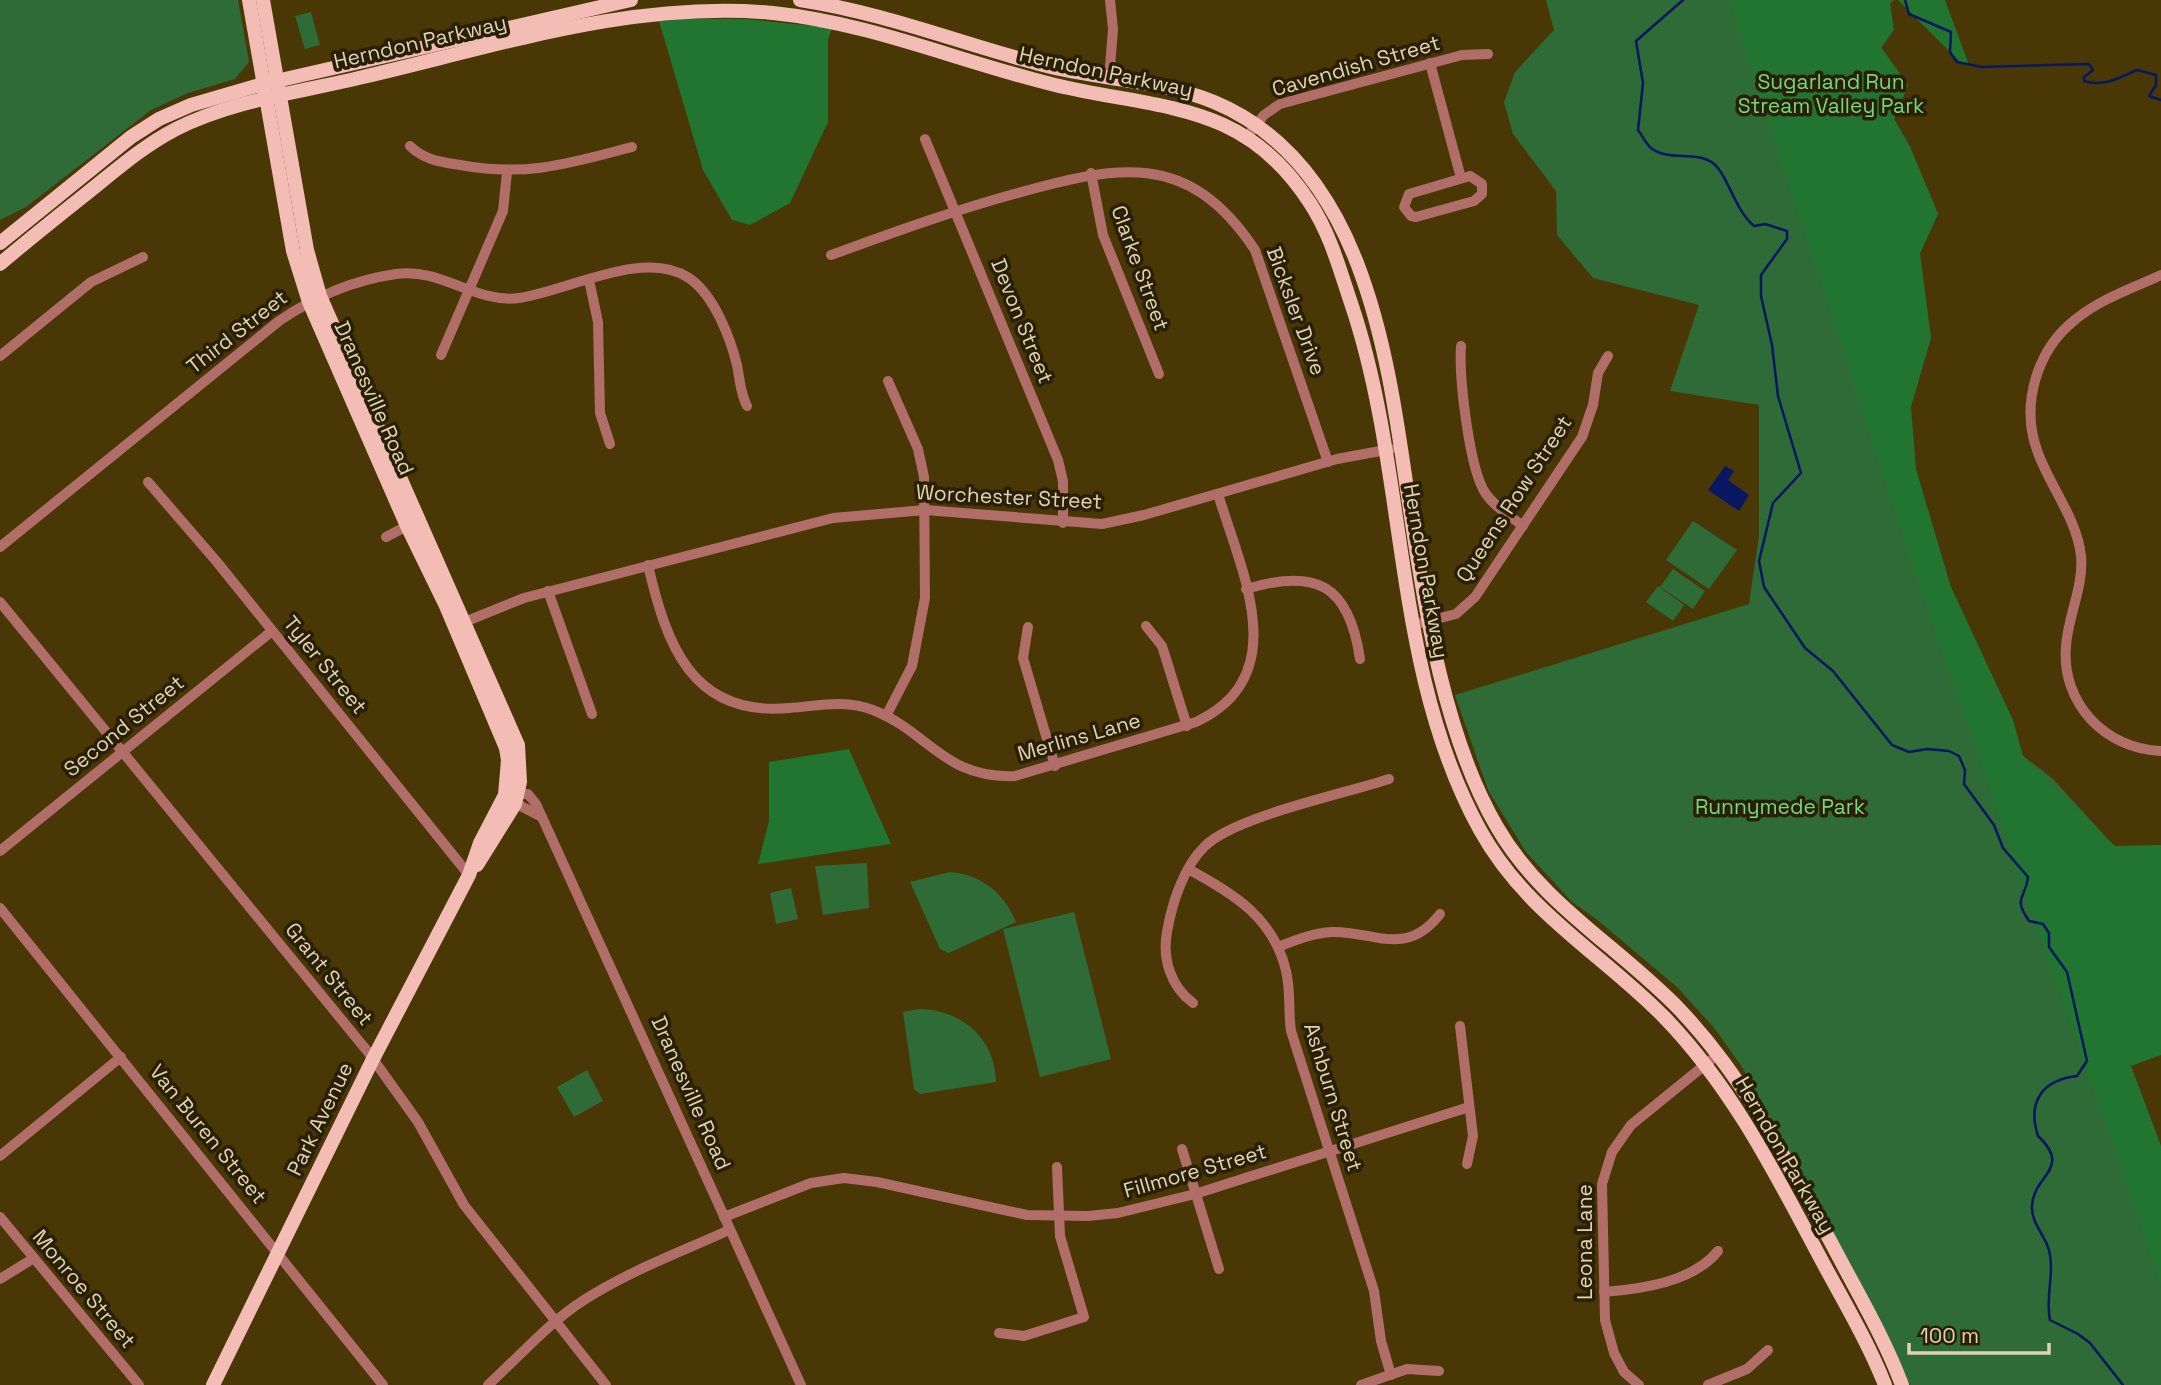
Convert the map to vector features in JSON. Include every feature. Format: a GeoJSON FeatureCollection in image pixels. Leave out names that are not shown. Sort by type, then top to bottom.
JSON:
{"type":"FeatureCollection","features":[{"type":"Feature","properties":{"kind":"main road","name":"Dranesville Road"},"geometry":{"type":"LineString","coordinates":[[249,0],[270,83]]}},
{"type":"Feature","properties":{"kind":"main road","name":"Dranesville Road"},"geometry":{"type":"LineString","coordinates":[[263,0],[272,99],[307,250],[314,299],[407,526],[460,624]]}},
{"type":"Feature","properties":{"kind":"main road","name":"Herndon Parkway"},"geometry":{"type":"LineString","coordinates":[[0,243],[131,137],[159,119],[207,99],[631,0]]}},
{"type":"Feature","properties":{"kind":"main road","name":"Herndon Parkway"},"geometry":{"type":"LineString","coordinates":[[800,0],[880,15],[1045,66],[1179,90],[1226,107],[1256,125],[1306,170],[1341,226],[1384,354],[1428,622],[1443,685],[1475,780],[1496,827],[1514,854],[1559,905],[1641,973],[1718,1054],[1755,1105],[1779,1145],[1883,1341],[1902,1385]]}},
{"type":"Feature","properties":{"kind":"main road","name":"Herndon Parkway"},"geometry":{"type":"LineString","coordinates":[[0,264],[157,140],[213,114],[604,21],[669,12],[741,11],[850,25],[1055,85],[1173,106],[1206,116],[1246,138],[1290,176],[1311,203],[1327,234],[1364,345],[1385,450],[1412,625],[1424,678],[1455,774],[1475,821],[1502,864],[1547,917],[1647,1001],[1705,1064],[1757,1141],[1870,1351],[1885,1385]]}},
{"type":"Feature","properties":{"kind":"main road","name":"Dranesville Road"},"geometry":{"type":"LineString","coordinates":[[314,299],[460,624],[506,748],[512,798]]}},
{"type":"Feature","properties":{"kind":"main road","name":"Park Avenue"},"geometry":{"type":"LineString","coordinates":[[213,1385],[373,1059],[469,874],[480,842],[512,798]]}},
{"type":"Feature","properties":{"kind":"street"},"geometry":{"type":"LineString","coordinates":[[1109,79],[1114,29],[1110,0]]}},
{"type":"Feature","properties":{"kind":"street","name":"Cavendish Street"},"geometry":{"type":"LineString","coordinates":[[1246,138],[1256,125],[1280,104],[1462,55],[1488,54]]}},
{"type":"Feature","properties":{"kind":"street"},"geometry":{"type":"LineString","coordinates":[[1430,63],[1461,178]]}},
{"type":"Feature","properties":{"kind":"street","name":"Devon Street"},"geometry":{"type":"LineString","coordinates":[[925,139],[1058,460],[1063,481],[1063,523]]}},
{"type":"Feature","properties":{"kind":"street"},"geometry":{"type":"LineString","coordinates":[[410,146],[433,160],[507,172],[545,169],[632,147]]}},
{"type":"Feature","properties":{"kind":"street","name":"Bicksler Drive"},"geometry":{"type":"LineString","coordinates":[[831,255],[955,210],[1091,173],[1133,171],[1172,180],[1205,196],[1243,232],[1264,268],[1328,462]]}},
{"type":"Feature","properties":{"kind":"street"},"geometry":{"type":"LineString","coordinates":[[441,355],[503,211],[507,172]]}},
{"type":"Feature","properties":{"kind":"street","name":"Clarke Street"},"geometry":{"type":"LineString","coordinates":[[1091,173],[1103,235],[1159,374]]}},
{"type":"Feature","properties":{"kind":"street"},"geometry":{"type":"LineString","coordinates":[[1470,176],[1479,180],[1483,190],[1479,199],[1416,217],[1406,212],[1403,202],[1409,194],[1461,178],[1470,176]]}},
{"type":"Feature","properties":{"kind":"street"},"geometry":{"type":"LineString","coordinates":[[0,356],[91,282],[143,257]]}},
{"type":"Feature","properties":{"kind":"street","name":"Third Street"},"geometry":{"type":"LineString","coordinates":[[0,547],[279,321],[314,299],[409,273],[438,276],[503,299],[654,267],[690,279],[708,298],[733,352],[747,406]]}},
{"type":"Feature","properties":{"kind":"street"},"geometry":{"type":"LineString","coordinates":[[2161,275],[2091,308],[2062,331],[2038,370],[2031,402],[2031,421],[2038,454],[2074,529],[2081,559],[2066,643],[2066,665],[2071,687],[2084,713],[2107,735],[2135,748],[2161,751]]}},
{"type":"Feature","properties":{"kind":"street"},"geometry":{"type":"LineString","coordinates":[[589,280],[599,334],[600,413],[610,444]]}},
{"type":"Feature","properties":{"kind":"street"},"geometry":{"type":"LineString","coordinates":[[1461,346],[1461,374],[1480,482],[1494,504],[1522,526]]}},
{"type":"Feature","properties":{"kind":"street","name":"Queens Row Street"},"geometry":{"type":"LineString","coordinates":[[1412,625],[1444,620],[1465,606],[1582,437],[1593,405],[1598,373],[1608,356]]}},
{"type":"Feature","properties":{"kind":"street"},"geometry":{"type":"LineString","coordinates":[[887,716],[912,666],[923,613],[925,510],[922,460],[888,381]]}},
{"type":"Feature","properties":{"kind":"street","name":"Worchester Street"},"geometry":{"type":"LineString","coordinates":[[460,624],[548,591],[821,521],[867,513],[925,510],[1063,523],[1124,521],[1328,462],[1401,448]]}},
{"type":"Feature","properties":{"kind":"street","name":"Tyler Street"},"geometry":{"type":"LineString","coordinates":[[148,482],[469,874]]}},
{"type":"Feature","properties":{"kind":"street","name":"Merlins Lane"},"geometry":{"type":"LineString","coordinates":[[649,565],[668,638],[685,666],[703,685],[722,696],[752,707],[774,709],[843,703],[887,716],[947,760],[971,772],[1015,776],[1186,726],[1221,708],[1247,675],[1255,634],[1246,589],[1219,494]]}},
{"type":"Feature","properties":{"kind":"street"},"geometry":{"type":"LineString","coordinates":[[386,537],[407,526]]}},
{"type":"Feature","properties":{"kind":"street"},"geometry":{"type":"LineString","coordinates":[[1246,589],[1297,579],[1331,592],[1353,623],[1360,659]]}},
{"type":"Feature","properties":{"kind":"street"},"geometry":{"type":"LineString","coordinates":[[548,591],[593,714]]}},
{"type":"Feature","properties":{"kind":"street","name":"Grant Street"},"geometry":{"type":"LineString","coordinates":[[0,602],[373,1059],[418,1122],[464,1205],[606,1385]]}},
{"type":"Feature","properties":{"kind":"street"},"geometry":{"type":"LineString","coordinates":[[1146,626],[1162,646],[1186,726]]}},
{"type":"Feature","properties":{"kind":"street"},"geometry":{"type":"LineString","coordinates":[[1028,627],[1024,637],[1023,658],[1055,766]]}},
{"type":"Feature","properties":{"kind":"street","name":"Second Street"},"geometry":{"type":"LineString","coordinates":[[0,851],[272,631]]}},
{"type":"Feature","properties":{"kind":"street"},"geometry":{"type":"LineString","coordinates":[[1193,1003],[1175,984],[1165,943],[1188,869],[1205,846],[1228,830],[1390,779]]}},
{"type":"Feature","properties":{"kind":"street","name":"Dranesville Road"},"geometry":{"type":"LineString","coordinates":[[512,798],[528,794],[542,817],[801,1385]]}},
{"type":"Feature","properties":{"kind":"street","name":"Ashburn Street"},"geometry":{"type":"LineString","coordinates":[[1188,869],[1248,905],[1278,947],[1289,988],[1291,1031],[1374,1291],[1381,1341],[1391,1375]]}},
{"type":"Feature","properties":{"kind":"street","name":"Van Buren Street"},"geometry":{"type":"LineString","coordinates":[[0,908],[383,1385]]}},
{"type":"Feature","properties":{"kind":"street"},"geometry":{"type":"LineString","coordinates":[[1278,947],[1304,937],[1333,932],[1376,940],[1405,939],[1425,930],[1440,914]]}},
{"type":"Feature","properties":{"kind":"street"},"geometry":{"type":"LineString","coordinates":[[1460,1026],[1473,1136],[1467,1164]]}},
{"type":"Feature","properties":{"kind":"street","name":"Leona Lane"},"geometry":{"type":"LineString","coordinates":[[1639,1385],[1624,1372],[1614,1353],[1605,1320],[1601,1198],[1612,1152],[1631,1125],[1718,1054]]}},
{"type":"Feature","properties":{"kind":"street"},"geometry":{"type":"LineString","coordinates":[[0,1156],[121,1057]]}},
{"type":"Feature","properties":{"kind":"street","name":"Fillmore Street"},"geometry":{"type":"LineString","coordinates":[[723,1216],[811,1183],[844,1178],[877,1182],[1008,1212],[1056,1216],[1118,1213],[1195,1194],[1469,1107]]}},
{"type":"Feature","properties":{"kind":"street"},"geometry":{"type":"LineString","coordinates":[[1182,1149],[1195,1194],[1204,1213],[1219,1269]]}},
{"type":"Feature","properties":{"kind":"street"},"geometry":{"type":"LineString","coordinates":[[999,1333],[1024,1336],[1084,1317],[1056,1216],[1057,1167]]}},
{"type":"Feature","properties":{"kind":"street","name":"Monroe Street"},"geometry":{"type":"LineString","coordinates":[[0,1217],[139,1385]]}},
{"type":"Feature","properties":{"kind":"street"},"geometry":{"type":"LineString","coordinates":[[488,1385],[555,1322],[608,1286],[729,1230]]}},
{"type":"Feature","properties":{"kind":"street"},"geometry":{"type":"LineString","coordinates":[[1604,1292],[1640,1288],[1693,1272],[1717,1251]]}},
{"type":"Feature","properties":{"kind":"street"},"geometry":{"type":"LineString","coordinates":[[0,1279],[34,1258]]}},
{"type":"Feature","properties":{"kind":"street"},"geometry":{"type":"LineString","coordinates":[[1708,1385],[1747,1370],[1768,1350]]}},
{"type":"Feature","properties":{"kind":"street"},"geometry":{"type":"LineString","coordinates":[[1361,1385],[1419,1368],[1439,1371]]}},
{"type":"Feature","properties":{"kind":"green space"},"geometry":{"type":"Polygon","coordinates":[[[0,0],[238,0],[249,62],[235,79],[188,93],[151,110],[26,207],[0,220],[0,0]]]}},
{"type":"Feature","properties":{"kind":"green space","name":"Runnymede Park"},"geometry":{"type":"Polygon","coordinates":[[[1546,0],[1894,0],[1890,3],[1881,47],[1908,85],[1894,119],[1910,147],[1938,214],[1920,253],[1886,421],[1991,731],[2053,779],[2127,860],[2131,1066],[2161,1217],[2161,1385],[1910,1385],[1742,1067],[1715,1029],[1678,988],[1572,902],[1526,852],[1488,790],[1455,695],[1749,604],[1759,535],[1759,405],[1670,391],[1699,305],[1593,278],[1557,235],[1556,191],[1513,134],[1504,102],[1515,72],[1554,30],[1546,0]]]}},
{"type":"Feature","properties":{"kind":"green space","name":"Sugarland Run Stream Valley Park"},"geometry":{"type":"Polygon","coordinates":[[[1729,0],[1894,0],[1890,3],[1894,30],[1881,48],[1908,86],[1894,119],[1910,147],[1938,214],[1920,253],[1931,338],[1911,407],[1916,469],[1951,587],[2013,720],[2023,756],[2115,846],[2161,845],[2161,1055],[2131,1066],[2161,1146],[2161,1286],[1908,554],[1729,0]]]}},
{"type":"Feature","properties":{"kind":"green space","name":"Sugarland Run Stream Valley Park"},"geometry":{"type":"Polygon","coordinates":[[[1898,0],[1945,0],[1969,65],[1962,64],[1898,0]]]}},
{"type":"Feature","properties":{"kind":"green space"},"geometry":{"type":"Polygon","coordinates":[[[311,12],[320,45],[305,49],[295,16],[311,12]]]}},
{"type":"Feature","properties":{"kind":"green space"},"geometry":{"type":"Polygon","coordinates":[[[746,19],[832,28],[828,40],[828,122],[790,203],[750,225],[732,220],[703,170],[659,21],[746,19]]]}},
{"type":"Feature","properties":{"kind":"green space"},"geometry":{"type":"Polygon","coordinates":[[[1693,521],[1737,550],[1709,589],[1666,560],[1693,521]]]}},
{"type":"Feature","properties":{"kind":"green space"},"geometry":{"type":"Polygon","coordinates":[[[1673,569],[1705,591],[1693,609],[1660,587],[1673,569]]]}},
{"type":"Feature","properties":{"kind":"green space"},"geometry":{"type":"Polygon","coordinates":[[[1658,586],[1684,605],[1673,621],[1646,602],[1658,586]]]}},
{"type":"Feature","properties":{"kind":"green space"},"geometry":{"type":"Polygon","coordinates":[[[849,749],[891,844],[758,864],[769,821],[769,762],[849,749]]]}},
{"type":"Feature","properties":{"kind":"green space"},"geometry":{"type":"Polygon","coordinates":[[[867,863],[869,908],[823,915],[815,866],[867,863]]]}},
{"type":"Feature","properties":{"kind":"green space"},"geometry":{"type":"Polygon","coordinates":[[[950,872],[972,877],[990,887],[1005,902],[1016,922],[949,953],[940,949],[910,882],[950,872]]]}},
{"type":"Feature","properties":{"kind":"green space"},"geometry":{"type":"Polygon","coordinates":[[[791,888],[798,919],[776,924],[770,893],[791,888]]]}},
{"type":"Feature","properties":{"kind":"green space"},"geometry":{"type":"Polygon","coordinates":[[[1074,912],[1111,1059],[1040,1077],[1003,929],[1074,912]]]}},
{"type":"Feature","properties":{"kind":"green space"},"geometry":{"type":"Polygon","coordinates":[[[919,1009],[949,1015],[973,1029],[990,1052],[996,1082],[920,1094],[914,1089],[903,1012],[919,1009]]]}},
{"type":"Feature","properties":{"kind":"green space"},"geometry":{"type":"Polygon","coordinates":[[[587,1070],[603,1101],[574,1117],[557,1087],[587,1070]]]}},
{"type":"Feature","properties":{"kind":"shaded area"},"geometry":{"type":"Polygon","coordinates":[[[1725,466],[1734,471],[1728,480],[1749,495],[1739,511],[1708,490],[1725,466]]]}},
{"type":"Feature","properties":{"kind":"waterway"},"geometry":{"type":"LineString","coordinates":[[1683,0],[1636,41],[1643,83],[1638,130],[1649,146],[1658,152],[1698,157],[1713,163],[1741,211],[1754,226],[1765,224],[1787,231],[1787,239],[1761,275],[1761,296],[1772,345],[1778,396],[1801,473],[1773,503],[1759,561],[1764,587],[1805,648],[1833,671],[1892,745],[1909,752],[1927,749],[1949,751],[1959,756],[1965,770],[1964,784],[1994,825],[2003,848],[2028,877],[2021,907],[2029,921],[2043,924],[2049,933],[2049,947],[2067,972],[2087,1061],[2077,1076],[2055,1082],[2046,1088],[2036,1103],[2035,1124],[2038,1136],[2052,1156],[2052,1164],[2034,1195],[2032,1206],[2034,1218],[2051,1259],[2050,1320],[2090,1343],[2123,1385]]}},
{"type":"Feature","properties":{"kind":"waterway"},"geometry":{"type":"LineString","coordinates":[[1905,0],[1909,14],[1951,32],[1950,52],[1957,62],[1982,67],[2089,64],[2093,70],[2084,77],[2084,81],[2091,83],[2111,81],[2137,70],[2156,75],[2156,85],[2149,96],[2161,100]]}}]}
